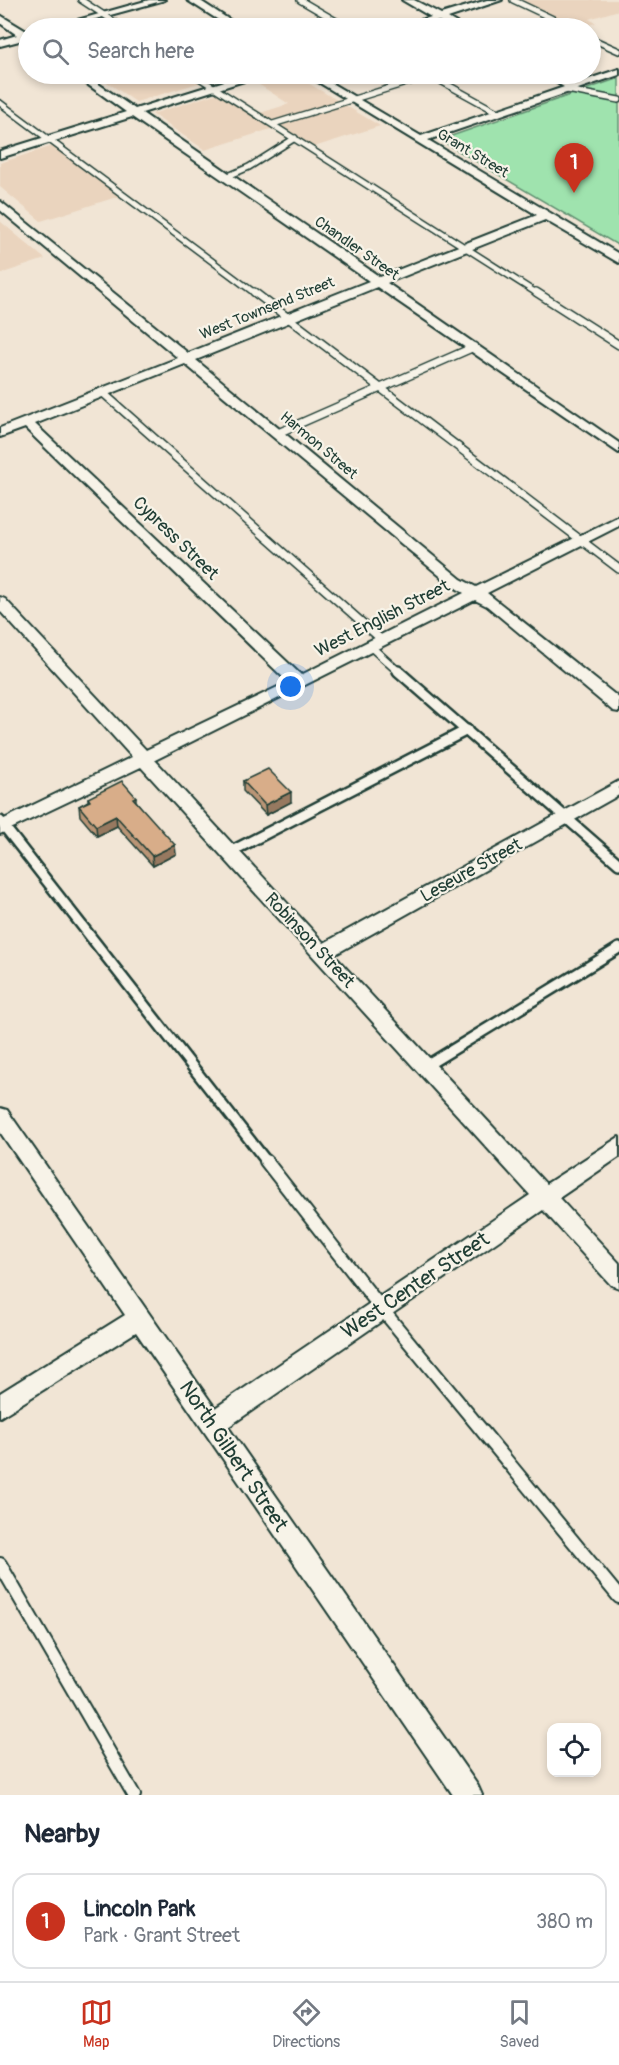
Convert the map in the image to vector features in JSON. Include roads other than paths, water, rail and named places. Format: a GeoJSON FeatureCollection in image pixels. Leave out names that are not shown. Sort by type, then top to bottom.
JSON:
{"type":"FeatureCollection","features":[{"type":"Feature","properties":{"kind":"street"},"geometry":{"type":"LineString","coordinates":[[92,18],[160,0]]}},
{"type":"Feature","properties":{"kind":"street"},"geometry":{"type":"LineString","coordinates":[[192,0],[221,18]]}},
{"type":"Feature","properties":{"kind":"street"},"geometry":{"type":"LineString","coordinates":[[406,0],[439,18],[497,0]]}},
{"type":"Feature","properties":{"kind":"street"},"geometry":{"type":"LineString","coordinates":[[0,18],[18,31]]}},
{"type":"Feature","properties":{"kind":"street"},"geometry":{"type":"LineString","coordinates":[[0,43],[18,39]]}},
{"type":"Feature","properties":{"kind":"street"},"geometry":{"type":"LineString","coordinates":[[601,78],[619,72]]}},
{"type":"Feature","properties":{"kind":"street","name":"Chandler Street"},"geometry":{"type":"LineString","coordinates":[[92,84],[619,449]]}},
{"type":"Feature","properties":{"kind":"street"},"geometry":{"type":"LineString","coordinates":[[0,155],[223,84]]}},
{"type":"Feature","properties":{"kind":"street","name":"Grant Street"},"geometry":{"type":"LineString","coordinates":[[327,84],[619,259]]}},
{"type":"Feature","properties":{"kind":"street"},"geometry":{"type":"LineString","coordinates":[[563,84],[570,88]]}},
{"type":"Feature","properties":{"kind":"street"},"geometry":{"type":"LineString","coordinates":[[421,139],[582,84]]}},
{"type":"Feature","properties":{"kind":"street","name":"Harmon Street"},"geometry":{"type":"LineString","coordinates":[[2,209],[187,358],[456,582],[492,603],[619,707]]}},
{"type":"Feature","properties":{"kind":"street","name":"West Townsend Street"},"geometry":{"type":"LineString","coordinates":[[0,433],[548,215]]}},
{"type":"Feature","properties":{"kind":"street","name":"Cypress Street"},"geometry":{"type":"LineString","coordinates":[[26,422],[299,682]]}},
{"type":"Feature","properties":{"kind":"street","name":"West English Street"},"geometry":{"type":"LineString","coordinates":[[1,825],[144,760],[619,520]]}},
{"type":"Feature","properties":{"kind":"street","name":"Robinson Street"},"geometry":{"type":"LineString","coordinates":[[0,602],[619,1278]]}},
{"type":"Feature","properties":{"kind":"street","name":"Leseure Street"},"geometry":{"type":"LineString","coordinates":[[322,953],[619,787]]}},
{"type":"Feature","properties":{"kind":"street","name":"North Gilbert Street"},"geometry":{"type":"LineString","coordinates":[[0,1116],[469,1795]]}},
{"type":"Feature","properties":{"kind":"street","name":"West Center Street"},"geometry":{"type":"LineString","coordinates":[[212,1424],[619,1146]]}},
{"type":"Feature","properties":{"kind":"street"},"geometry":{"type":"LineString","coordinates":[[0,1406],[140,1317]]}},
{"type":"Feature","properties":{"kind":"lane"},"geometry":{"type":"LineString","coordinates":[[81,0],[109,18]]}},
{"type":"Feature","properties":{"kind":"lane"},"geometry":{"type":"LineString","coordinates":[[300,0],[331,18]]}},
{"type":"Feature","properties":{"kind":"lane"},"geometry":{"type":"LineString","coordinates":[[513,0],[551,18]]}},
{"type":"Feature","properties":{"kind":"lane"},"geometry":{"type":"LineString","coordinates":[[601,43],[619,51]]}},
{"type":"Feature","properties":{"kind":"lane"},"geometry":{"type":"LineString","coordinates":[[208,84],[467,246],[619,345]]}},
{"type":"Feature","properties":{"kind":"lane"},"geometry":{"type":"LineString","coordinates":[[273,124],[402,84]]}},
{"type":"Feature","properties":{"kind":"lane"},"geometry":{"type":"LineString","coordinates":[[448,84],[499,113]]}},
{"type":"Feature","properties":{"kind":"lane"},"geometry":{"type":"LineString","coordinates":[[570,88],[586,95],[619,100]]}},
{"type":"Feature","properties":{"kind":"lane"},"geometry":{"type":"LineString","coordinates":[[0,103],[289,318],[619,569]]}},
{"type":"Feature","properties":{"kind":"lane"},"geometry":{"type":"LineString","coordinates":[[226,177],[249,167],[295,138]]}},
{"type":"Feature","properties":{"kind":"lane"},"geometry":{"type":"LineString","coordinates":[[278,433],[474,347]]}},
{"type":"Feature","properties":{"kind":"lane"},"geometry":{"type":"LineString","coordinates":[[102,392],[377,644],[467,730],[564,818],[619,864]]}},
{"type":"Feature","properties":{"kind":"lane"},"geometry":{"type":"LineString","coordinates":[[230,852],[467,730]]}},
{"type":"Feature","properties":{"kind":"lane"},"geometry":{"type":"LineString","coordinates":[[1,825],[381,1308],[619,1597]]}},
{"type":"Feature","properties":{"kind":"lane"},"geometry":{"type":"LineString","coordinates":[[426,1066],[619,948]]}},
{"type":"Feature","properties":{"kind":"lane"},"geometry":{"type":"LineString","coordinates":[[0,1564],[134,1795]]}},
{"type":"Feature","properties":{"kind":"place","name":"Lincoln Park"},"geometry":{"type":"Point","coordinates":[574,193]}}]}
